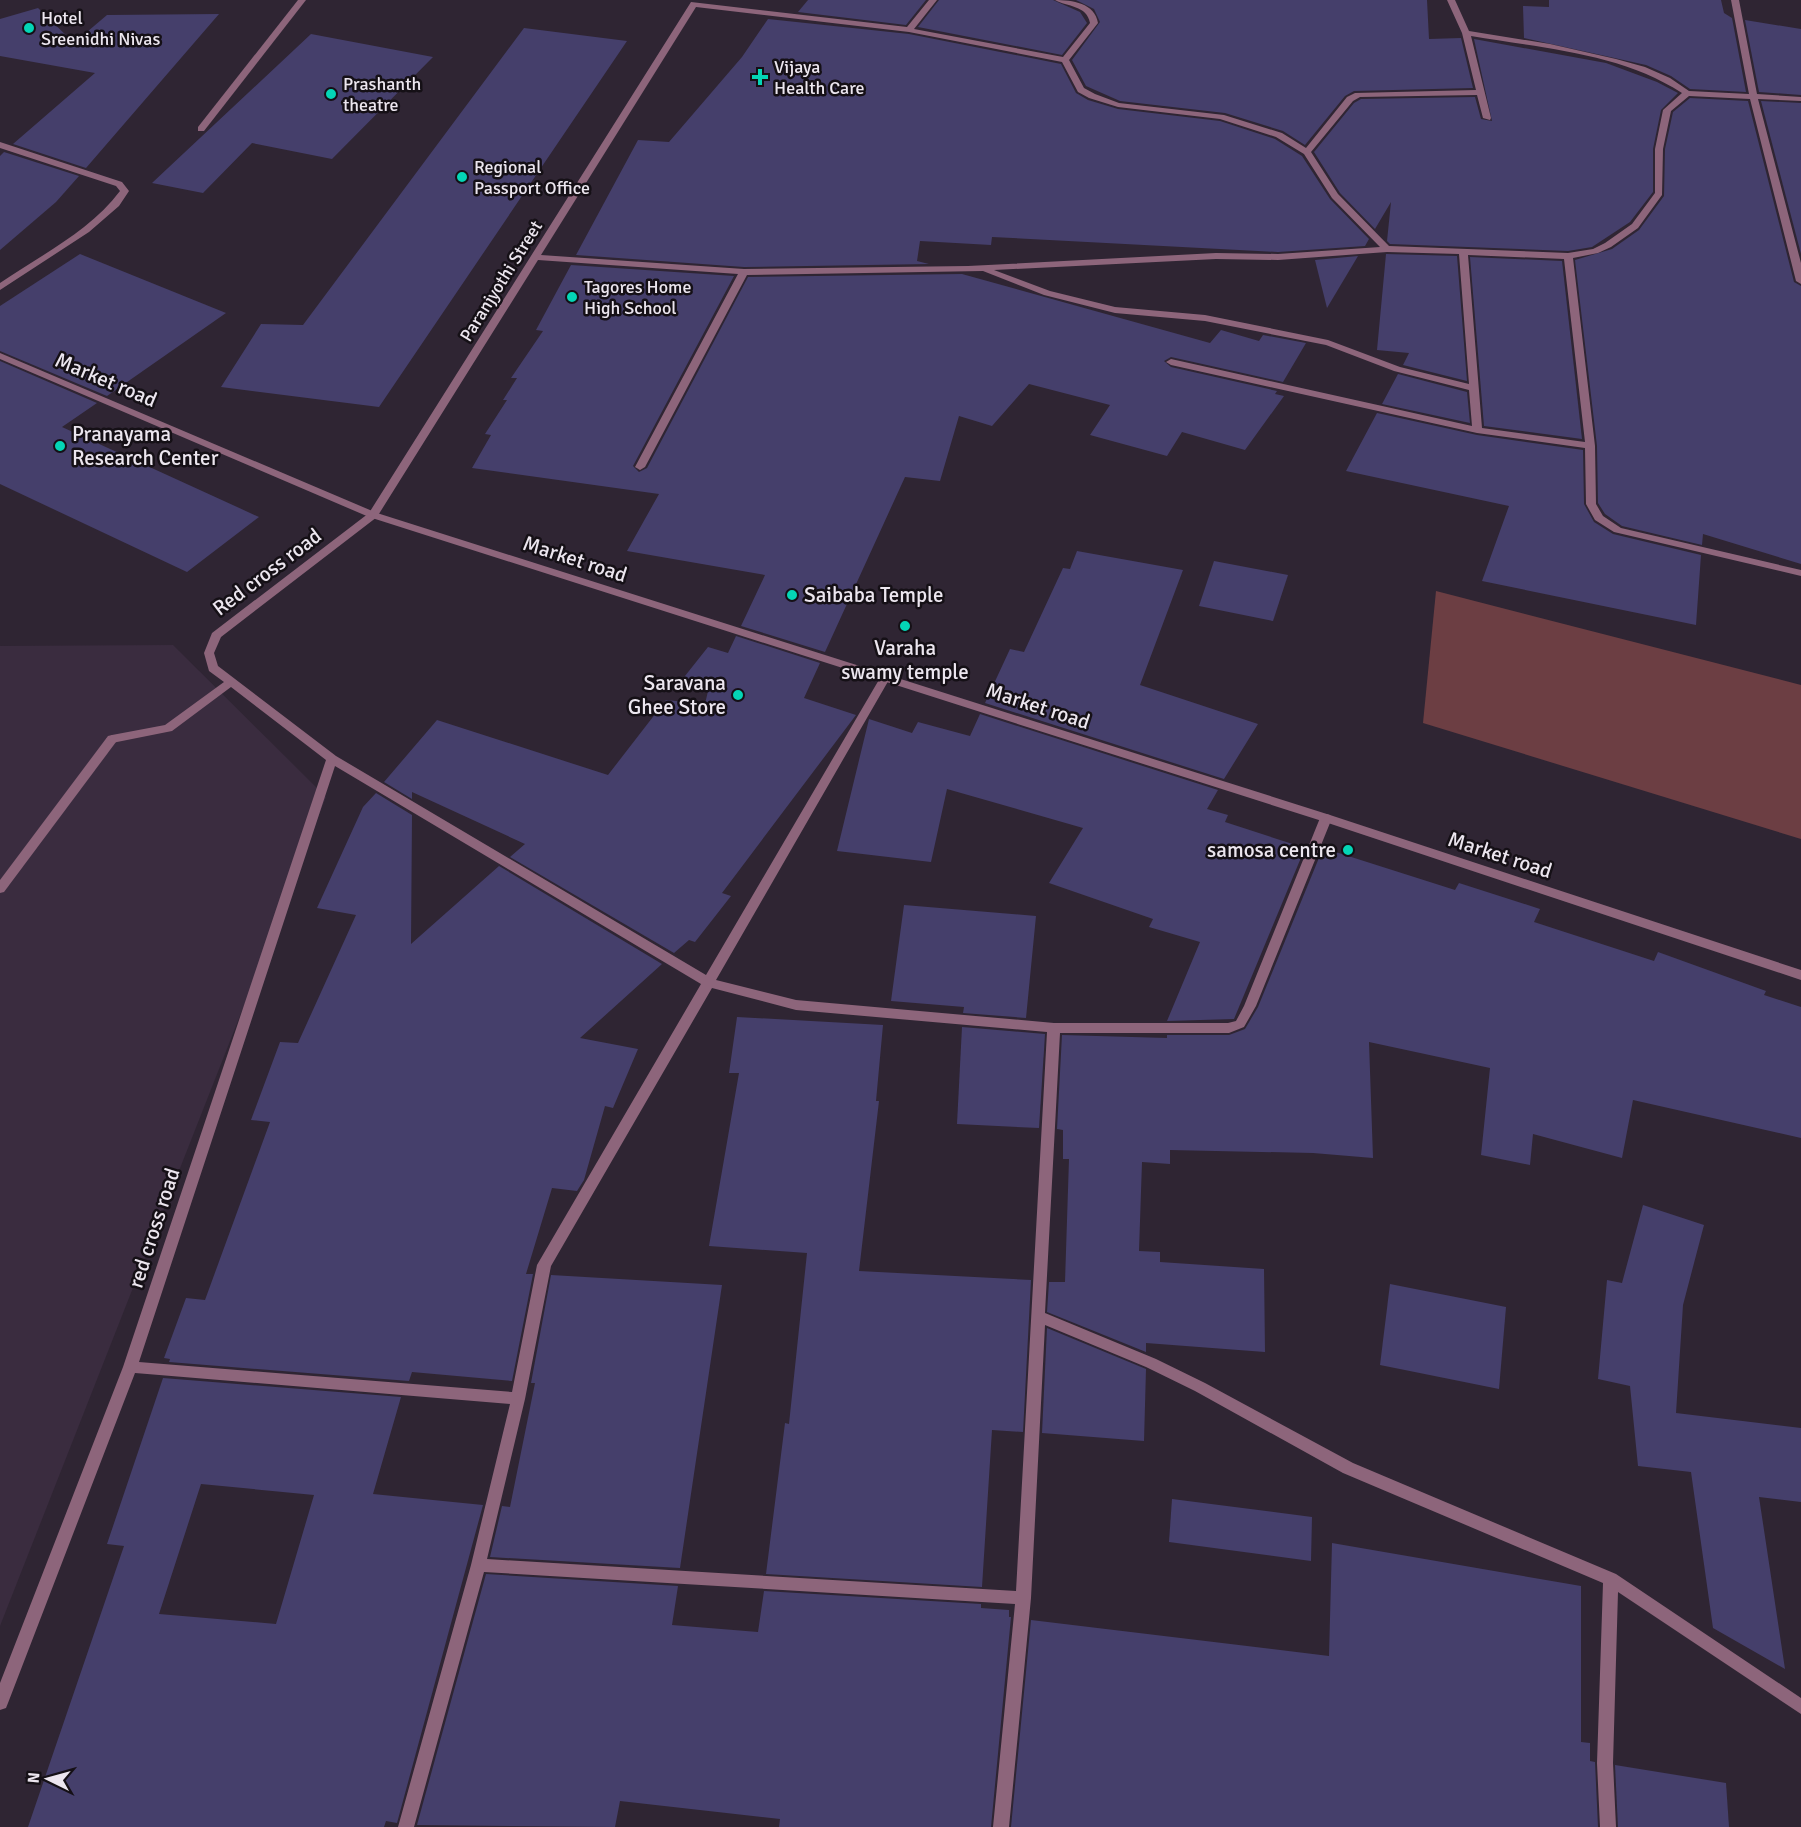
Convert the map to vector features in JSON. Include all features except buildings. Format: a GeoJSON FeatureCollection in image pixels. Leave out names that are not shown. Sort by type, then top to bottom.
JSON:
{"type":"FeatureCollection","features":[{"type":"Feature","properties":{"kind":"street"},"geometry":{"type":"LineString","coordinates":[[201,129],[302,0]]}},
{"type":"Feature","properties":{"kind":"street"},"geometry":{"type":"LineString","coordinates":[[909,30],[933,0]]}},
{"type":"Feature","properties":{"kind":"street"},"geometry":{"type":"LineString","coordinates":[[1059,0],[1090,10],[1094,17],[1094,23],[1065,60]]}},
{"type":"Feature","properties":{"kind":"street"},"geometry":{"type":"LineString","coordinates":[[1451,0],[1466,33],[1487,118]]}},
{"type":"Feature","properties":{"kind":"street"},"geometry":{"type":"LineString","coordinates":[[1735,0],[1753,94],[1801,281]]}},
{"type":"Feature","properties":{"kind":"street"},"geometry":{"type":"LineString","coordinates":[[694,2],[909,30],[1065,60]]}},
{"type":"Feature","properties":{"kind":"street","name":"Paranjyothi Street"},"geometry":{"type":"LineString","coordinates":[[373,515],[694,2]]}},
{"type":"Feature","properties":{"kind":"street"},"geometry":{"type":"LineString","coordinates":[[1466,33],[1606,58],[1653,72],[1674,82],[1687,93],[1753,94],[1801,99]]}},
{"type":"Feature","properties":{"kind":"street"},"geometry":{"type":"LineString","coordinates":[[1065,60],[1081,90],[1092,96],[1118,105],[1221,117],[1250,124],[1279,135],[1307,152],[1335,196],[1387,249]]}},
{"type":"Feature","properties":{"kind":"street"},"geometry":{"type":"LineString","coordinates":[[1307,152],[1350,99],[1358,95],[1480,92]]}},
{"type":"Feature","properties":{"kind":"street"},"geometry":{"type":"LineString","coordinates":[[535,257],[744,272],[980,268],[1216,256],[1278,257],[1387,249],[1568,256],[1595,251],[1608,245],[1635,226],[1659,193],[1659,149],[1667,110],[1687,93]]}},
{"type":"Feature","properties":{"kind":"street"},"geometry":{"type":"LineString","coordinates":[[0,145],[119,184],[125,191],[120,200],[91,225],[0,286]]}},
{"type":"Feature","properties":{"kind":"street"},"geometry":{"type":"LineString","coordinates":[[1463,252],[1477,430]]}},
{"type":"Feature","properties":{"kind":"street"},"geometry":{"type":"LineString","coordinates":[[1568,256],[1590,446],[1591,504],[1599,518],[1618,530],[1801,573]]}},
{"type":"Feature","properties":{"kind":"street"},"geometry":{"type":"LineString","coordinates":[[980,268],[1047,293],[1115,310],[1205,318],[1328,344],[1397,369],[1474,388]]}},
{"type":"Feature","properties":{"kind":"street"},"geometry":{"type":"LineString","coordinates":[[639,467],[744,272]]}},
{"type":"Feature","properties":{"kind":"street","name":"Market road"},"geometry":{"type":"LineString","coordinates":[[0,356],[373,515],[1326,818],[1801,975]]}},
{"type":"Feature","properties":{"kind":"street"},"geometry":{"type":"LineString","coordinates":[[1171,362],[1477,430],[1590,446]]}},
{"type":"Feature","properties":{"kind":"street","name":"Red cross road"},"geometry":{"type":"LineString","coordinates":[[373,515],[216,635],[209,653],[213,669],[332,759],[708,982],[796,1005],[1054,1028],[1229,1028],[1240,1024],[1250,1006],[1326,818]]}},
{"type":"Feature","properties":{"kind":"street"},"geometry":{"type":"LineString","coordinates":[[406,1827],[478,1565],[518,1399],[544,1265],[885,678]]}},
{"type":"Feature","properties":{"kind":"street"},"geometry":{"type":"LineString","coordinates":[[0,889],[112,739],[168,728],[231,682]]}},
{"type":"Feature","properties":{"kind":"street","name":"red cross road"},"geometry":{"type":"LineString","coordinates":[[0,1703],[130,1367],[332,759]]}},
{"type":"Feature","properties":{"kind":"street"},"geometry":{"type":"LineString","coordinates":[[1002,1827],[1023,1598],[1054,1028]]}},
{"type":"Feature","properties":{"kind":"street"},"geometry":{"type":"LineString","coordinates":[[1038,1316],[1180,1377],[1348,1468],[1611,1579],[1801,1707]]}},
{"type":"Feature","properties":{"kind":"street"},"geometry":{"type":"LineString","coordinates":[[130,1367],[518,1399]]}},
{"type":"Feature","properties":{"kind":"street"},"geometry":{"type":"LineString","coordinates":[[478,1565],[1023,1598]]}},
{"type":"Feature","properties":{"kind":"street"},"geometry":{"type":"LineString","coordinates":[[1608,1827],[1605,1763],[1611,1579]]}},
{"type":"Feature","properties":{"kind":"shaded area"},"geometry":{"type":"Polygon","coordinates":[[[1436,591],[1801,685],[1801,839],[1423,723],[1436,591]]]}},
{"type":"Feature","properties":{"kind":"shaded area"},"geometry":{"type":"Polygon","coordinates":[[[173,645],[326,797],[0,1626],[0,646],[173,645]]]}},
{"type":"Feature","properties":{"kind":"place","name":"Hotel Sreenidhi Nivas"},"geometry":{"type":"Point","coordinates":[29,28]}},
{"type":"Feature","properties":{"kind":"place","name":"Vijaya Health Care"},"geometry":{"type":"Point","coordinates":[760,77]}},
{"type":"Feature","properties":{"kind":"place","name":"Prashanth theatre"},"geometry":{"type":"Point","coordinates":[331,94]}},
{"type":"Feature","properties":{"kind":"place","name":"Regional Passport Office"},"geometry":{"type":"Point","coordinates":[462,177]}},
{"type":"Feature","properties":{"kind":"place","name":"Tagores Home High School"},"geometry":{"type":"Point","coordinates":[572,297]}},
{"type":"Feature","properties":{"kind":"place","name":"Pranayama Research Center"},"geometry":{"type":"Point","coordinates":[60,446]}},
{"type":"Feature","properties":{"kind":"place","name":"Saibaba Temple"},"geometry":{"type":"Point","coordinates":[792,595]}},
{"type":"Feature","properties":{"kind":"place","name":"Varaha swamy temple"},"geometry":{"type":"Point","coordinates":[905,626]}},
{"type":"Feature","properties":{"kind":"place","name":"Saravana Ghee Store"},"geometry":{"type":"Point","coordinates":[738,695]}},
{"type":"Feature","properties":{"kind":"place","name":"samosa centre"},"geometry":{"type":"Point","coordinates":[1348,850]}}]}
